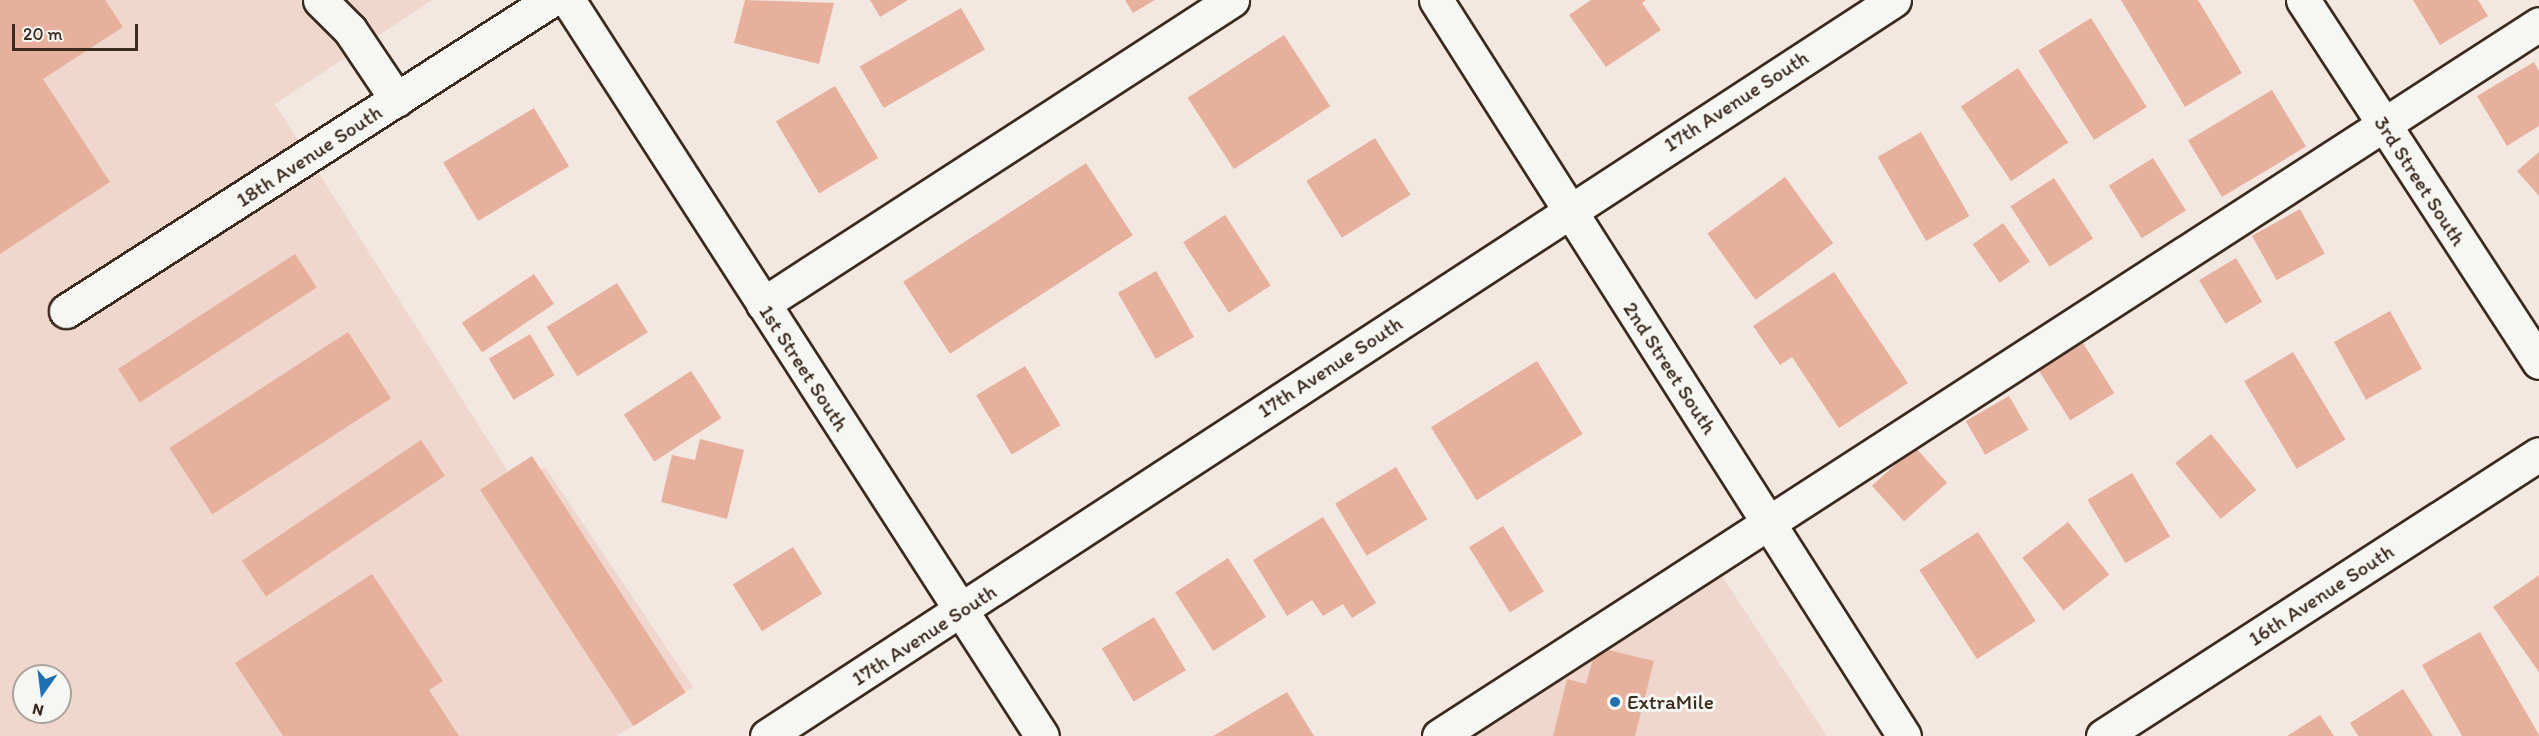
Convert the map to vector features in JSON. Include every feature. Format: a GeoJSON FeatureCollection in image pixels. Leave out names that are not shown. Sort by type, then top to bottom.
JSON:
{"type":"FeatureCollection","features":[{"type":"Feature","properties":{"kind":"street"},"geometry":{"type":"LineString","coordinates":[[320,0],[350,30],[397,100]]}},
{"type":"Feature","properties":{"kind":"street","name":"18th Avenue South"},"geometry":{"type":"LineString","coordinates":[[66,311],[551,0]]}},
{"type":"Feature","properties":{"kind":"street","name":"1st Street South"},"geometry":{"type":"LineString","coordinates":[[568,0],[960,612],[1042,736]]}},
{"type":"Feature","properties":{"kind":"street"},"geometry":{"type":"LineString","coordinates":[[763,304],[1232,0]]}},
{"type":"Feature","properties":{"kind":"street","name":"2nd Street South"},"geometry":{"type":"LineString","coordinates":[[1436,0],[1904,736]]}},
{"type":"Feature","properties":{"kind":"street","name":"17th Avenue South"},"geometry":{"type":"LineString","coordinates":[[767,736],[960,612],[1569,209],[1894,0]]}},
{"type":"Feature","properties":{"kind":"street","name":"3rd Street South"},"geometry":{"type":"LineString","coordinates":[[2303,0],[2539,362]]}},
{"type":"Feature","properties":{"kind":"street"},"geometry":{"type":"LineString","coordinates":[[1439,736],[2539,24]]}},
{"type":"Feature","properties":{"kind":"street","name":"16th Avenue South"},"geometry":{"type":"LineString","coordinates":[[2103,736],[2539,454]]}},
{"type":"Feature","properties":{"kind":"shaded area"},"geometry":{"type":"Polygon","coordinates":[[[0,0],[432,0],[275,104],[516,484],[545,467],[693,687],[617,736],[0,736],[0,0]]]}},
{"type":"Feature","properties":{"kind":"shaded area"},"geometry":{"type":"Polygon","coordinates":[[[1720,573],[1827,736],[1469,736],[1720,573]]]}},
{"type":"Feature","properties":{"kind":"building"},"geometry":{"type":"Polygon","coordinates":[[[0,0],[105,0],[123,27],[43,79],[110,182],[0,254],[0,0]]]}},
{"type":"Feature","properties":{"kind":"building"},"geometry":{"type":"Polygon","coordinates":[[[745,0],[834,3],[819,64],[734,43],[745,0]]]}},
{"type":"Feature","properties":{"kind":"building"},"geometry":{"type":"Polygon","coordinates":[[[870,0],[908,0],[880,17],[870,0]]]}},
{"type":"Feature","properties":{"kind":"building"},"geometry":{"type":"Polygon","coordinates":[[[1125,0],[1155,0],[1133,13],[1125,0]]]}},
{"type":"Feature","properties":{"kind":"building"},"geometry":{"type":"Polygon","coordinates":[[[1591,0],[1646,0],[1642,3],[1661,30],[1606,67],[1569,15],[1591,0]]]}},
{"type":"Feature","properties":{"kind":"building"},"geometry":{"type":"Polygon","coordinates":[[[2121,0],[2198,0],[2242,73],[2185,107],[2121,0]]]}},
{"type":"Feature","properties":{"kind":"building"},"geometry":{"type":"Polygon","coordinates":[[[2413,0],[2478,0],[2488,16],[2440,45],[2413,0]]]}},
{"type":"Feature","properties":{"kind":"building"},"geometry":{"type":"Polygon","coordinates":[[[961,8],[985,50],[884,108],[860,66],[961,8]]]}},
{"type":"Feature","properties":{"kind":"building"},"geometry":{"type":"Polygon","coordinates":[[[2091,18],[2147,107],[2094,140],[2038,51],[2091,18]]]}},
{"type":"Feature","properties":{"kind":"building"},"geometry":{"type":"Polygon","coordinates":[[[1284,35],[1330,106],[1234,169],[1188,98],[1284,35]]]}},
{"type":"Feature","properties":{"kind":"building"},"geometry":{"type":"Polygon","coordinates":[[[2534,62],[2539,71],[2539,126],[2507,146],[2477,96],[2534,62]]]}},
{"type":"Feature","properties":{"kind":"building"},"geometry":{"type":"Polygon","coordinates":[[[2018,68],[2068,143],[2011,181],[1961,107],[2018,68]]]}},
{"type":"Feature","properties":{"kind":"building"},"geometry":{"type":"Polygon","coordinates":[[[835,86],[878,158],[819,194],[776,122],[835,86]]]}},
{"type":"Feature","properties":{"kind":"building"},"geometry":{"type":"Polygon","coordinates":[[[2272,90],[2306,147],[2222,197],[2188,140],[2272,90]]]}},
{"type":"Feature","properties":{"kind":"building"},"geometry":{"type":"Polygon","coordinates":[[[534,108],[569,166],[478,221],[443,163],[534,108]]]}},
{"type":"Feature","properties":{"kind":"building"},"geometry":{"type":"Polygon","coordinates":[[[1921,132],[1970,216],[1926,241],[1878,157],[1921,132]]]}},
{"type":"Feature","properties":{"kind":"building"},"geometry":{"type":"Polygon","coordinates":[[[1375,138],[1411,195],[1342,238],[1306,181],[1375,138]]]}},
{"type":"Feature","properties":{"kind":"building"},"geometry":{"type":"Polygon","coordinates":[[[2539,152],[2539,196],[2517,171],[2539,152]]]}},
{"type":"Feature","properties":{"kind":"building"},"geometry":{"type":"Polygon","coordinates":[[[2153,158],[2186,211],[2142,238],[2109,186],[2153,158]]]}},
{"type":"Feature","properties":{"kind":"building"},"geometry":{"type":"Polygon","coordinates":[[[1086,163],[1133,235],[950,354],[903,282],[1086,163]]]}},
{"type":"Feature","properties":{"kind":"building"},"geometry":{"type":"Polygon","coordinates":[[[1785,177],[1833,243],[1756,300],[1707,233],[1785,177]]]}},
{"type":"Feature","properties":{"kind":"building"},"geometry":{"type":"Polygon","coordinates":[[[2054,178],[2093,238],[2050,267],[2010,206],[2054,178]]]}},
{"type":"Feature","properties":{"kind":"building"},"geometry":{"type":"Polygon","coordinates":[[[2300,209],[2325,254],[2277,280],[2252,236],[2300,209]]]}},
{"type":"Feature","properties":{"kind":"building"},"geometry":{"type":"Polygon","coordinates":[[[1225,215],[1271,285],[1229,313],[1183,242],[1225,215]]]}},
{"type":"Feature","properties":{"kind":"building"},"geometry":{"type":"Polygon","coordinates":[[[2003,223],[2030,262],[2000,283],[1973,244],[2003,223]]]}},
{"type":"Feature","properties":{"kind":"building"},"geometry":{"type":"Polygon","coordinates":[[[295,254],[317,288],[140,402],[118,369],[295,254]]]}},
{"type":"Feature","properties":{"kind":"building"},"geometry":{"type":"Polygon","coordinates":[[[2236,258],[2262,302],[2225,324],[2199,280],[2236,258]]]}},
{"type":"Feature","properties":{"kind":"building"},"geometry":{"type":"Polygon","coordinates":[[[1156,271],[1194,337],[1156,359],[1118,293],[1156,271]]]}},
{"type":"Feature","properties":{"kind":"building"},"geometry":{"type":"Polygon","coordinates":[[[1834,272],[1908,383],[1839,428],[1792,357],[1780,365],[1753,326],[1834,272]]]}},
{"type":"Feature","properties":{"kind":"building"},"geometry":{"type":"Polygon","coordinates":[[[534,274],[554,304],[482,352],[462,323],[534,274]]]}},
{"type":"Feature","properties":{"kind":"building"},"geometry":{"type":"Polygon","coordinates":[[[617,283],[648,332],[577,376],[547,327],[617,283]]]}},
{"type":"Feature","properties":{"kind":"building"},"geometry":{"type":"Polygon","coordinates":[[[2390,311],[2422,369],[2366,400],[2334,342],[2390,311]]]}},
{"type":"Feature","properties":{"kind":"building"},"geometry":{"type":"Polygon","coordinates":[[[348,332],[391,398],[212,514],[169,448],[348,332]]]}},
{"type":"Feature","properties":{"kind":"building"},"geometry":{"type":"Polygon","coordinates":[[[530,334],[555,375],[514,400],[489,359],[530,334]]]}},
{"type":"Feature","properties":{"kind":"building"},"geometry":{"type":"Polygon","coordinates":[[[2083,343],[2114,393],[2070,421],[2039,371],[2083,343]]]}},
{"type":"Feature","properties":{"kind":"building"},"geometry":{"type":"Polygon","coordinates":[[[2293,352],[2346,439],[2297,469],[2244,381],[2293,352]]]}},
{"type":"Feature","properties":{"kind":"building"},"geometry":{"type":"Polygon","coordinates":[[[1537,361],[1583,434],[1477,500],[1431,427],[1537,361]]]}},
{"type":"Feature","properties":{"kind":"building"},"geometry":{"type":"Polygon","coordinates":[[[1025,366],[1061,425],[1012,455],[976,395],[1025,366]]]}},
{"type":"Feature","properties":{"kind":"building"},"geometry":{"type":"Polygon","coordinates":[[[691,371],[721,418],[654,462],[624,415],[691,371]]]}},
{"type":"Feature","properties":{"kind":"building"},"geometry":{"type":"Polygon","coordinates":[[[2009,396],[2028,430],[1985,455],[1966,421],[2009,396]]]}},
{"type":"Feature","properties":{"kind":"building"},"geometry":{"type":"Polygon","coordinates":[[[2211,434],[2256,490],[2221,519],[2175,463],[2211,434]]]}},
{"type":"Feature","properties":{"kind":"building"},"geometry":{"type":"Polygon","coordinates":[[[700,439],[744,450],[727,519],[661,502],[672,455],[695,460],[700,439]]]}},
{"type":"Feature","properties":{"kind":"building"},"geometry":{"type":"Polygon","coordinates":[[[421,440],[445,476],[266,596],[242,561],[421,440]]]}},
{"type":"Feature","properties":{"kind":"building"},"geometry":{"type":"Polygon","coordinates":[[[1915,447],[1947,483],[1904,521],[1872,486],[1915,447]]]}},
{"type":"Feature","properties":{"kind":"building"},"geometry":{"type":"Polygon","coordinates":[[[532,456],[686,693],[634,726],[480,490],[532,456]]]}},
{"type":"Feature","properties":{"kind":"building"},"geometry":{"type":"Polygon","coordinates":[[[1396,467],[1427,519],[1367,556],[1335,504],[1396,467]]]}},
{"type":"Feature","properties":{"kind":"building"},"geometry":{"type":"Polygon","coordinates":[[[2132,473],[2170,536],[2126,563],[2087,500],[2132,473]]]}},
{"type":"Feature","properties":{"kind":"building"},"geometry":{"type":"Polygon","coordinates":[[[1323,517],[1376,603],[1352,618],[1343,604],[1323,616],[1312,600],[1287,616],[1253,560],[1323,517]]]}},
{"type":"Feature","properties":{"kind":"building"},"geometry":{"type":"Polygon","coordinates":[[[2068,522],[2109,575],[2064,611],[2022,558],[2068,522]]]}},
{"type":"Feature","properties":{"kind":"building"},"geometry":{"type":"Polygon","coordinates":[[[1503,526],[1544,591],[1510,612],[1469,547],[1503,526]]]}},
{"type":"Feature","properties":{"kind":"building"},"geometry":{"type":"Polygon","coordinates":[[[1978,532],[2036,621],[1977,659],[1919,570],[1978,532]]]}},
{"type":"Feature","properties":{"kind":"building"},"geometry":{"type":"Polygon","coordinates":[[[793,547],[822,594],[762,631],[733,585],[793,547]]]}},
{"type":"Feature","properties":{"kind":"building"},"geometry":{"type":"Polygon","coordinates":[[[1228,558],[1266,617],[1213,651],[1175,592],[1228,558]]]}},
{"type":"Feature","properties":{"kind":"building"},"geometry":{"type":"Polygon","coordinates":[[[372,574],[443,681],[429,690],[459,736],[283,736],[235,663],[372,574]]]}},
{"type":"Feature","properties":{"kind":"building"},"geometry":{"type":"Polygon","coordinates":[[[2539,575],[2539,672],[2493,607],[2539,575]]]}},
{"type":"Feature","properties":{"kind":"building"},"geometry":{"type":"Polygon","coordinates":[[[1154,617],[1186,670],[1134,702],[1102,648],[1154,617]]]}},
{"type":"Feature","properties":{"kind":"building"},"geometry":{"type":"Polygon","coordinates":[[[2480,632],[2539,736],[2462,736],[2422,665],[2480,632]]]}},
{"type":"Feature","properties":{"kind":"building"},"geometry":{"type":"Polygon","coordinates":[[[1596,647],[1654,661],[1635,736],[1553,736],[1567,679],[1586,684],[1596,647]]]}},
{"type":"Feature","properties":{"kind":"building"},"geometry":{"type":"Polygon","coordinates":[[[2403,689],[2433,736],[2358,736],[2350,723],[2403,689]]]}},
{"type":"Feature","properties":{"kind":"building"},"geometry":{"type":"Polygon","coordinates":[[[1287,692],[1314,736],[1213,736],[1287,692]]]}},
{"type":"Feature","properties":{"kind":"building"},"geometry":{"type":"Polygon","coordinates":[[[2320,715],[2334,736],[2287,736],[2320,715]]]}},
{"type":"Feature","properties":{"kind":"place","name":"ExtraMile"},"geometry":{"type":"Point","coordinates":[1615,702]}}]}
